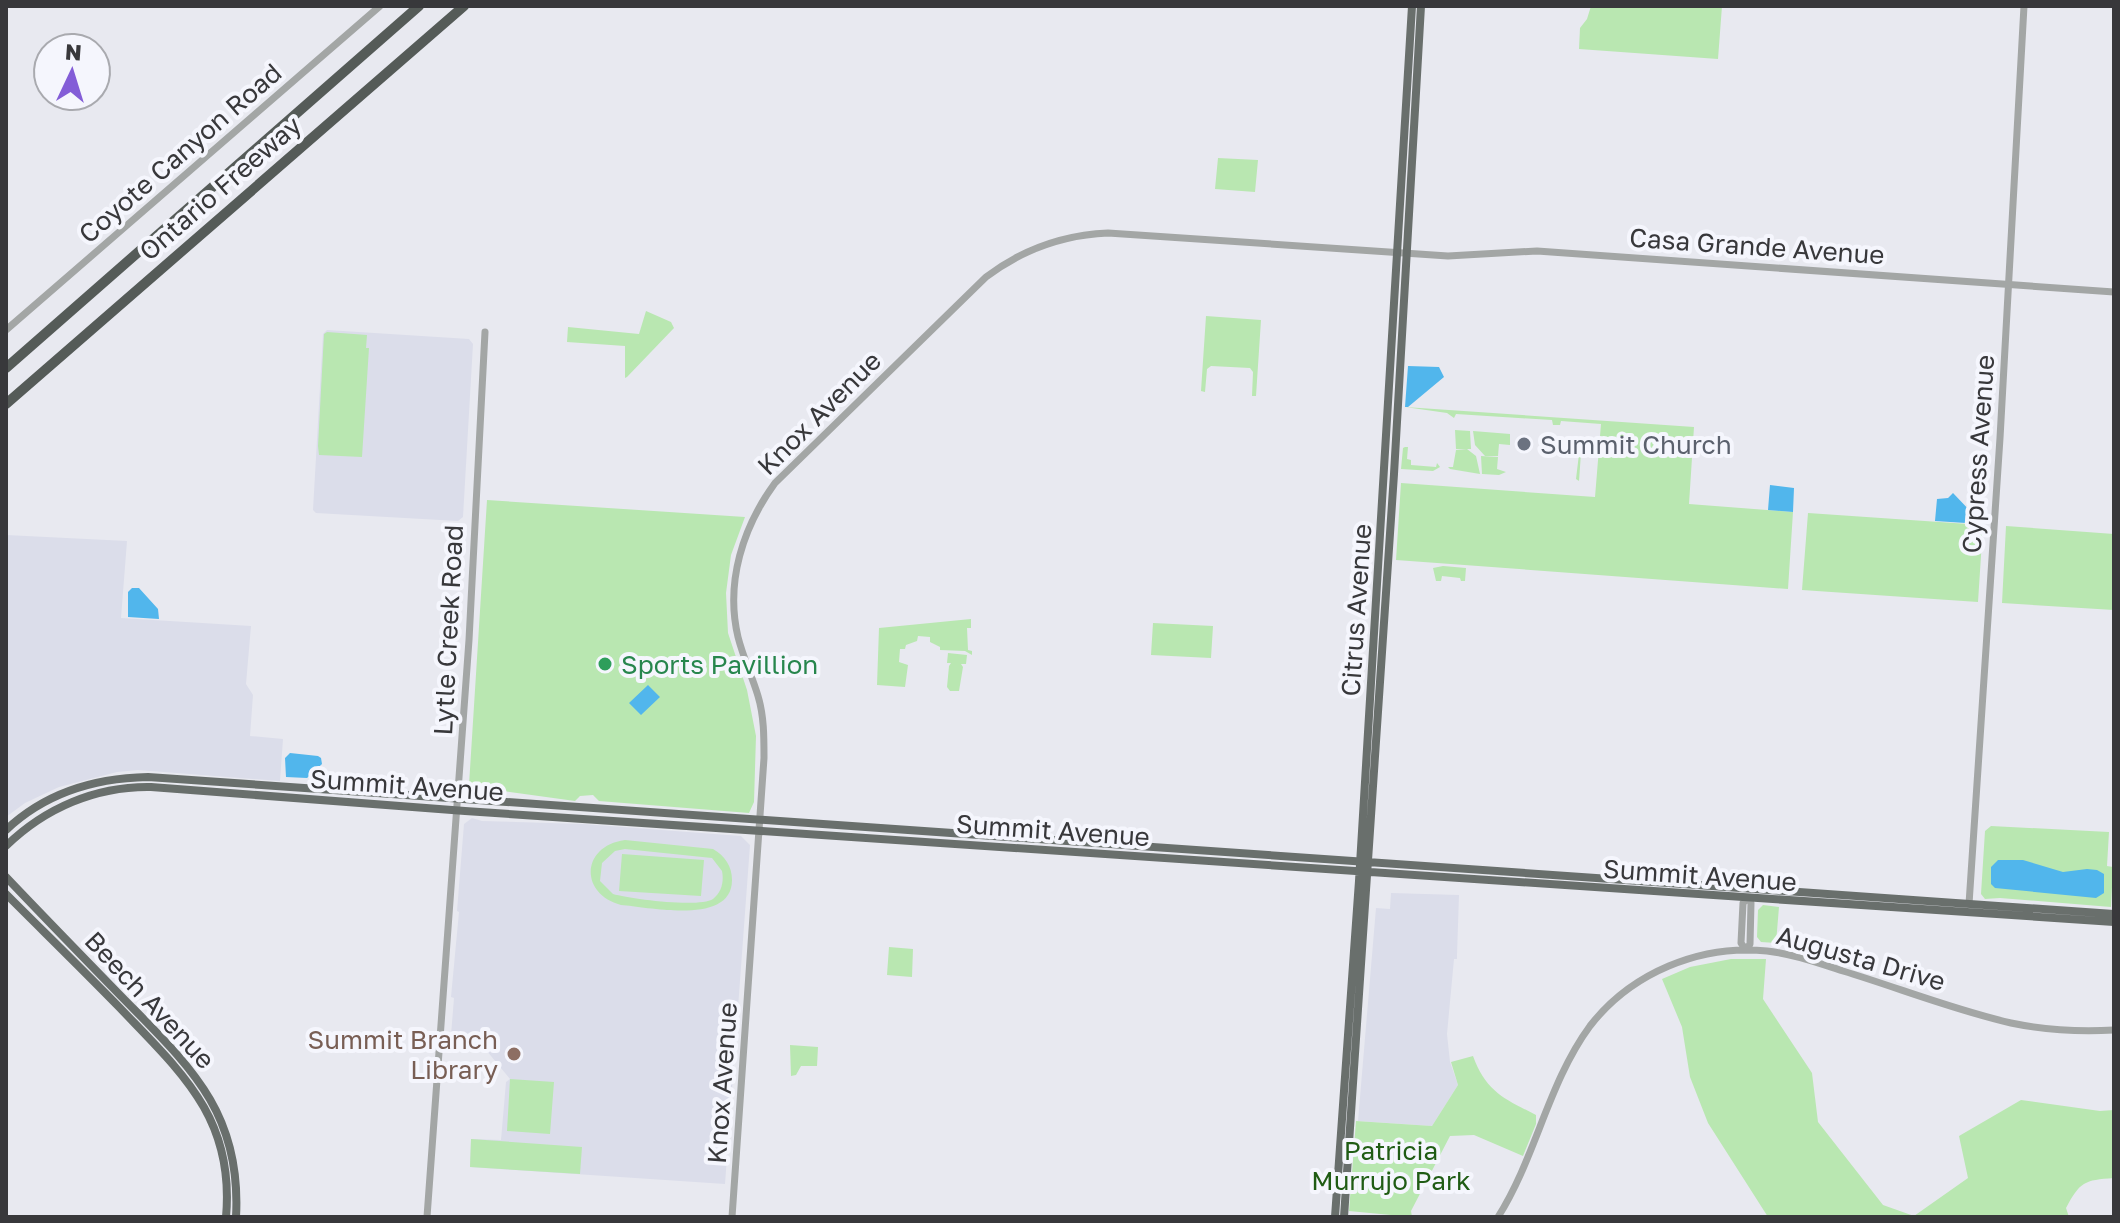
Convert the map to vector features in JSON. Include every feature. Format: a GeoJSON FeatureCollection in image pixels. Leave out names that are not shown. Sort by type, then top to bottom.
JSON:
{"type":"FeatureCollection","features":[{"type":"Feature","properties":{"kind":"highway","name":"Ontario Freeway"},"geometry":{"type":"LineString","coordinates":[[6,368],[419,6]]}},
{"type":"Feature","properties":{"kind":"highway","name":"Ontario Freeway"},"geometry":{"type":"LineString","coordinates":[[6,404],[464,6]]}},
{"type":"Feature","properties":{"kind":"main road","name":"Citrus Avenue"},"geometry":{"type":"LineString","coordinates":[[1403,252],[1412,6]]}},
{"type":"Feature","properties":{"kind":"main road","name":"Citrus Avenue"},"geometry":{"type":"LineString","coordinates":[[1344,1217],[1421,6]]}},
{"type":"Feature","properties":{"kind":"main road","name":"Summit Avenue"},"geometry":{"type":"LineString","coordinates":[[6,830],[57,795],[94,782],[121,777],[458,799],[760,826]]}},
{"type":"Feature","properties":{"kind":"main road","name":"Summit Avenue"},"geometry":{"type":"LineString","coordinates":[[6,846],[28,827],[66,804],[103,791],[151,787],[457,810],[760,826],[2114,922]]}},
{"type":"Feature","properties":{"kind":"main road","name":"Citrus Avenue"},"geometry":{"type":"LineString","coordinates":[[1335,1217],[1364,868]]}},
{"type":"Feature","properties":{"kind":"main road","name":"Summit Avenue"},"geometry":{"type":"LineString","coordinates":[[1364,868],[2114,914]]}},
{"type":"Feature","properties":{"kind":"main road","name":"Beech Avenue"},"geometry":{"type":"LineString","coordinates":[[6,877],[179,1056],[205,1088],[230,1145],[236,1186],[236,1217]]}},
{"type":"Feature","properties":{"kind":"main road","name":"Beech Avenue"},"geometry":{"type":"LineString","coordinates":[[6,894],[193,1087],[221,1146],[227,1187],[226,1217]]}},
{"type":"Feature","properties":{"kind":"street","name":"Coyote Canyon Road"},"geometry":{"type":"LineString","coordinates":[[6,330],[380,6]]}},
{"type":"Feature","properties":{"kind":"street","name":"Cypress Avenue"},"geometry":{"type":"LineString","coordinates":[[1969,904],[2024,6]]}},
{"type":"Feature","properties":{"kind":"street","name":"Knox Avenue"},"geometry":{"type":"LineString","coordinates":[[732,1217],[764,729],[757,694],[739,641],[734,606],[737,565],[747,533],[775,483],[986,277],[1011,259],[1036,247],[1073,236],[1093,234],[1403,252]]}},
{"type":"Feature","properties":{"kind":"street","name":"Casa Grande Avenue"},"geometry":{"type":"LineString","coordinates":[[1403,252],[1461,256],[1537,251],[2114,292]]}},
{"type":"Feature","properties":{"kind":"street","name":"Lytle Creek Road"},"geometry":{"type":"LineString","coordinates":[[427,1217],[458,799],[485,332]]}},
{"type":"Feature","properties":{"kind":"street"},"geometry":{"type":"LineString","coordinates":[[1746,950],[1750,944],[1751,903],[1748,898]]}},
{"type":"Feature","properties":{"kind":"street","name":"Augusta Drive"},"geometry":{"type":"LineString","coordinates":[[1498,1217],[1515,1187],[1573,1053],[1603,1012],[1638,982],[1663,968],[1693,957],[1746,950],[1796,956],[2009,1022],[2066,1030],[2114,1030]]}},
{"type":"Feature","properties":{"kind":"shaded area"},"geometry":{"type":"Polygon","coordinates":[[[327,330],[469,339],[473,344],[463,517],[458,521],[316,513],[313,510],[323,334],[327,330]]]}},
{"type":"Feature","properties":{"kind":"shaded area"},"geometry":{"type":"Polygon","coordinates":[[[6,535],[127,541],[121,618],[251,626],[246,684],[253,695],[250,736],[283,739],[280,781],[138,770],[117,772],[59,787],[25,803],[6,817],[6,535]]]}},
{"type":"Feature","properties":{"kind":"shaded area"},"geometry":{"type":"Polygon","coordinates":[[[472,818],[741,836],[750,845],[725,1184],[470,1167],[471,1139],[501,1140],[506,1082],[510,1079],[477,1039],[451,1035],[464,824],[472,818]]]}},
{"type":"Feature","properties":{"kind":"shaded area"},"geometry":{"type":"Polygon","coordinates":[[[1391,893],[1459,895],[1457,959],[1454,959],[1447,1034],[1450,1062],[1458,1085],[1432,1126],[1358,1121],[1376,908],[1390,909],[1391,893]]]}},
{"type":"Feature","properties":{"kind":"green space"},"geometry":{"type":"Polygon","coordinates":[[[1591,6],[1722,6],[1718,59],[1579,49],[1580,28],[1591,6]]]}},
{"type":"Feature","properties":{"kind":"green space"},"geometry":{"type":"Polygon","coordinates":[[[1218,158],[1258,160],[1255,192],[1215,189],[1218,158]]]}},
{"type":"Feature","properties":{"kind":"green space"},"geometry":{"type":"Polygon","coordinates":[[[646,311],[671,322],[674,328],[625,378],[625,346],[567,342],[568,327],[639,334],[646,311]]]}},
{"type":"Feature","properties":{"kind":"green space"},"geometry":{"type":"Polygon","coordinates":[[[1206,316],[1261,320],[1256,396],[1252,396],[1253,372],[1250,368],[1211,366],[1207,369],[1205,392],[1201,391],[1206,316]]]}},
{"type":"Feature","properties":{"kind":"green space"},"geometry":{"type":"Polygon","coordinates":[[[324,334],[367,335],[366,348],[369,348],[362,457],[319,455],[324,334]]]}},
{"type":"Feature","properties":{"kind":"green space"},"geometry":{"type":"Polygon","coordinates":[[[1405,407],[1694,427],[1689,504],[1793,512],[1788,589],[1396,560],[1401,483],[1595,497],[1601,424],[1561,421],[1560,425],[1553,425],[1552,420],[1456,414],[1454,418],[1447,413],[1405,407]]]}},
{"type":"Feature","properties":{"kind":"green space"},"geometry":{"type":"Polygon","coordinates":[[[1455,430],[1470,431],[1471,449],[1456,449],[1455,430]]]}},
{"type":"Feature","properties":{"kind":"green space"},"geometry":{"type":"Polygon","coordinates":[[[1473,431],[1510,434],[1510,445],[1499,444],[1498,456],[1485,456],[1475,445],[1473,431]]]}},
{"type":"Feature","properties":{"kind":"green space"},"geometry":{"type":"Polygon","coordinates":[[[1562,438],[1582,439],[1579,481],[1576,479],[1577,447],[1561,443],[1562,438]]]}},
{"type":"Feature","properties":{"kind":"green space"},"geometry":{"type":"Polygon","coordinates":[[[1408,447],[1407,459],[1411,460],[1411,465],[1436,467],[1437,463],[1440,467],[1433,471],[1401,469],[1403,448],[1408,447]]]}},
{"type":"Feature","properties":{"kind":"green space"},"geometry":{"type":"Polygon","coordinates":[[[1467,449],[1476,456],[1480,474],[1448,467],[1453,467],[1456,450],[1467,449]]]}},
{"type":"Feature","properties":{"kind":"green space"},"geometry":{"type":"Polygon","coordinates":[[[1481,456],[1498,457],[1497,469],[1506,472],[1499,475],[1482,474],[1481,456]]]}},
{"type":"Feature","properties":{"kind":"green space"},"geometry":{"type":"Polygon","coordinates":[[[487,500],[745,517],[731,555],[726,593],[728,633],[747,690],[756,736],[754,802],[749,813],[599,801],[593,795],[580,796],[575,801],[473,790],[469,785],[487,500]]]}},
{"type":"Feature","properties":{"kind":"green space"},"geometry":{"type":"Polygon","coordinates":[[[1808,513],[1983,525],[1978,602],[1802,590],[1808,513]]]}},
{"type":"Feature","properties":{"kind":"green space"},"geometry":{"type":"Polygon","coordinates":[[[2006,526],[2114,534],[2114,610],[2002,603],[2006,526]]]}},
{"type":"Feature","properties":{"kind":"green space"},"geometry":{"type":"Polygon","coordinates":[[[1433,568],[1466,568],[1465,581],[1442,576],[1441,581],[1436,581],[1433,568]]]}},
{"type":"Feature","properties":{"kind":"green space"},"geometry":{"type":"Polygon","coordinates":[[[971,619],[971,628],[967,628],[968,650],[972,651],[972,655],[965,651],[940,650],[930,642],[930,637],[918,636],[917,641],[900,649],[899,662],[908,665],[905,687],[877,685],[879,628],[971,619]]]}},
{"type":"Feature","properties":{"kind":"green space"},"geometry":{"type":"Polygon","coordinates":[[[1153,623],[1213,626],[1211,658],[1151,655],[1153,623]]]}},
{"type":"Feature","properties":{"kind":"green space"},"geometry":{"type":"Polygon","coordinates":[[[948,653],[967,655],[966,664],[961,664],[959,691],[950,691],[947,687],[951,663],[947,663],[948,653]]]}},
{"type":"Feature","properties":{"kind":"green space"},"geometry":{"type":"Polygon","coordinates":[[[1991,826],[2109,832],[2107,866],[2113,867],[2111,907],[1985,899],[1981,894],[1985,831],[1991,826]]]}},
{"type":"Feature","properties":{"kind":"green space"},"geometry":{"type":"Polygon","coordinates":[[[625,840],[713,849],[724,858],[731,870],[728,894],[719,904],[704,909],[668,910],[621,905],[607,899],[592,881],[593,860],[610,844],[625,840]],[[625,849],[615,851],[602,863],[600,881],[613,894],[622,896],[664,902],[705,902],[716,896],[722,882],[722,871],[712,858],[625,849]]]}},
{"type":"Feature","properties":{"kind":"green space"},"geometry":{"type":"Polygon","coordinates":[[[622,854],[704,860],[701,896],[619,891],[622,854]]]}},
{"type":"Feature","properties":{"kind":"green space"},"geometry":{"type":"Polygon","coordinates":[[[1763,905],[1779,907],[1776,943],[1761,942],[1757,937],[1758,910],[1763,905]]]}},
{"type":"Feature","properties":{"kind":"green space"},"geometry":{"type":"Polygon","coordinates":[[[889,947],[913,949],[912,977],[887,975],[889,947]]]}},
{"type":"Feature","properties":{"kind":"green space"},"geometry":{"type":"Polygon","coordinates":[[[1731,959],[1766,959],[1763,999],[1812,1073],[1818,1122],[1883,1205],[1914,1216],[1968,1178],[1959,1136],[2021,1100],[2100,1111],[2114,1110],[2114,1178],[2089,1182],[2079,1188],[2066,1208],[2069,1217],[1768,1217],[1708,1123],[1690,1077],[1682,1027],[1662,979],[1690,967],[1731,959]]]}},
{"type":"Feature","properties":{"kind":"green space"},"geometry":{"type":"Polygon","coordinates":[[[790,1045],[818,1047],[817,1066],[801,1066],[796,1075],[791,1076],[790,1045]]]}},
{"type":"Feature","properties":{"kind":"green space","name":"Patricia Murrujo Park"},"geometry":{"type":"Polygon","coordinates":[[[1473,1056],[1490,1086],[1506,1099],[1536,1115],[1536,1124],[1523,1156],[1474,1135],[1450,1136],[1411,1211],[1412,1217],[1349,1211],[1356,1121],[1432,1126],[1458,1085],[1451,1062],[1473,1056]]]}},
{"type":"Feature","properties":{"kind":"green space"},"geometry":{"type":"Polygon","coordinates":[[[510,1079],[554,1082],[550,1134],[507,1131],[510,1079]]]}},
{"type":"Feature","properties":{"kind":"green space"},"geometry":{"type":"Polygon","coordinates":[[[471,1139],[582,1147],[580,1174],[470,1167],[471,1139]]]}},
{"type":"Feature","properties":{"kind":"water"},"geometry":{"type":"Polygon","coordinates":[[[1408,366],[1439,367],[1444,377],[1405,407],[1408,366]]]}},
{"type":"Feature","properties":{"kind":"water"},"geometry":{"type":"Polygon","coordinates":[[[1770,485],[1794,488],[1793,512],[1768,510],[1770,485]]]}},
{"type":"Feature","properties":{"kind":"water"},"geometry":{"type":"Polygon","coordinates":[[[1953,493],[1974,515],[1981,516],[1981,524],[1935,521],[1937,499],[1948,498],[1953,493]]]}},
{"type":"Feature","properties":{"kind":"water"},"geometry":{"type":"Polygon","coordinates":[[[139,588],[158,609],[159,619],[128,617],[128,592],[139,588]]]}},
{"type":"Feature","properties":{"kind":"water"},"geometry":{"type":"Polygon","coordinates":[[[648,685],[660,697],[641,715],[629,703],[648,685]]]}},
{"type":"Feature","properties":{"kind":"water"},"geometry":{"type":"Polygon","coordinates":[[[290,753],[318,756],[322,764],[307,778],[286,777],[285,758],[290,753]]]}},
{"type":"Feature","properties":{"kind":"water"},"geometry":{"type":"Polygon","coordinates":[[[1998,860],[2023,860],[2063,872],[2097,870],[2104,874],[2104,893],[2096,898],[1995,888],[1991,884],[1991,867],[1998,860]]]}},
{"type":"Feature","properties":{"kind":"place","name":"Summit Church"},"geometry":{"type":"Point","coordinates":[1524,444]}},
{"type":"Feature","properties":{"kind":"place","name":"Sports Pavillion"},"geometry":{"type":"Point","coordinates":[605,664]}},
{"type":"Feature","properties":{"kind":"place","name":"Summit Branch Library"},"geometry":{"type":"Point","coordinates":[514,1054]}}]}
